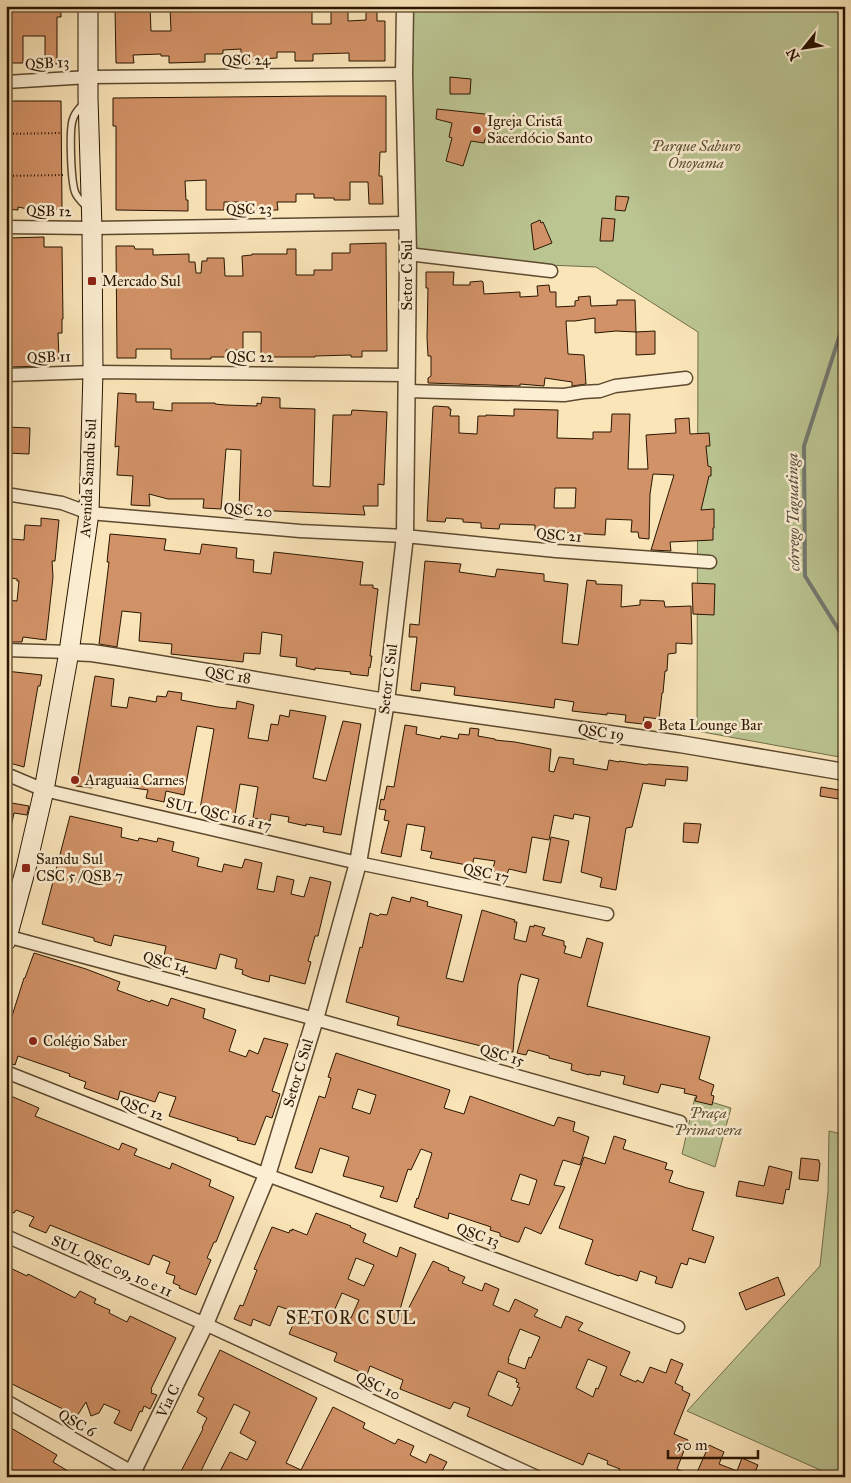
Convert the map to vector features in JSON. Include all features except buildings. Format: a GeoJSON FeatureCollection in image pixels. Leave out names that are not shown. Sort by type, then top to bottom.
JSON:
{"type":"FeatureCollection","features":[{"type":"Feature","properties":{"kind":"main road","name":"Avenida Samdu Sul"},"geometry":{"type":"LineString","coordinates":[[7,938],[31,850],[44,790],[70,652],[89,512],[93,372],[88,6]]}},
{"type":"Feature","properties":{"kind":"street","name":"Setor C Sul"},"geometry":{"type":"LineString","coordinates":[[205,1324],[267,1175],[315,1019],[358,863],[386,702],[405,536],[408,254],[404,74],[405,6]]}},
{"type":"Feature","properties":{"kind":"street","name":"QSC 24"},"geometry":{"type":"LineString","coordinates":[[89,77],[404,74]]}},
{"type":"Feature","properties":{"kind":"street","name":"QSB 13"},"geometry":{"type":"LineString","coordinates":[[6,82],[89,77]]}},
{"type":"Feature","properties":{"kind":"street","name":"QSC 23"},"geometry":{"type":"LineString","coordinates":[[92,220],[407,223]]}},
{"type":"Feature","properties":{"kind":"street","name":"QSB 12"},"geometry":{"type":"LineString","coordinates":[[6,227],[92,220]]}},
{"type":"Feature","properties":{"kind":"street"},"geometry":{"type":"LineString","coordinates":[[408,254],[551,271]]}},
{"type":"Feature","properties":{"kind":"street","name":"QSB 11"},"geometry":{"type":"LineString","coordinates":[[6,375],[93,372]]}},
{"type":"Feature","properties":{"kind":"street","name":"QSC 22"},"geometry":{"type":"LineString","coordinates":[[93,372],[407,383],[564,395],[600,392],[615,386],[686,378]]}},
{"type":"Feature","properties":{"kind":"street","name":"QSC 20"},"geometry":{"type":"LineString","coordinates":[[6,494],[62,503],[89,512],[300,531],[405,536]]}},
{"type":"Feature","properties":{"kind":"street","name":"QSC 21"},"geometry":{"type":"LineString","coordinates":[[405,536],[556,551],[710,562]]}},
{"type":"Feature","properties":{"kind":"street"},"geometry":{"type":"LineString","coordinates":[[6,650],[70,652]]}},
{"type":"Feature","properties":{"kind":"street","name":"QSC 18"},"geometry":{"type":"LineString","coordinates":[[70,652],[92,653],[386,702]]}},
{"type":"Feature","properties":{"kind":"street","name":"QSC 19"},"geometry":{"type":"LineString","coordinates":[[386,702],[670,743],[845,772]]}},
{"type":"Feature","properties":{"kind":"street","name":"SUL QSC 16 a 17"},"geometry":{"type":"LineString","coordinates":[[6,774],[44,790],[358,863]]}},
{"type":"Feature","properties":{"kind":"street","name":"QSC 17"},"geometry":{"type":"LineString","coordinates":[[358,863],[607,914]]}},
{"type":"Feature","properties":{"kind":"street","name":"QSC 14"},"geometry":{"type":"LineString","coordinates":[[7,938],[315,1019]]}},
{"type":"Feature","properties":{"kind":"street","name":"QSC 15"},"geometry":{"type":"LineString","coordinates":[[315,1019],[680,1122]]}},
{"type":"Feature","properties":{"kind":"street","name":"QSC 12"},"geometry":{"type":"LineString","coordinates":[[6,1072],[267,1175]]}},
{"type":"Feature","properties":{"kind":"street","name":"QSC 13"},"geometry":{"type":"LineString","coordinates":[[267,1175],[678,1327]]}},
{"type":"Feature","properties":{"kind":"street","name":"SUL QSC 09, 10 e 11"},"geometry":{"type":"LineString","coordinates":[[6,1236],[205,1324]]}},
{"type":"Feature","properties":{"kind":"street","name":"Via C"},"geometry":{"type":"LineString","coordinates":[[135,1475],[205,1324]]}},
{"type":"Feature","properties":{"kind":"street","name":"QSC 10"},"geometry":{"type":"LineString","coordinates":[[205,1324],[537,1477]]}},
{"type":"Feature","properties":{"kind":"street","name":"QSC 6"},"geometry":{"type":"LineString","coordinates":[[6,1401],[135,1475]]}},
{"type":"Feature","properties":{"kind":"lane"},"geometry":{"type":"LineString","coordinates":[[88,98],[75,113],[72,121],[72,175],[77,196],[92,220]]}},
{"type":"Feature","properties":{"kind":"path"},"geometry":{"type":"LineString","coordinates":[[6,134],[71,134]]}},
{"type":"Feature","properties":{"kind":"path"},"geometry":{"type":"LineString","coordinates":[[6,176],[72,175]]}},
{"type":"Feature","properties":{"kind":"green space","name":"Parque Saburo Onoyama"},"geometry":{"type":"Polygon","coordinates":[[[403,6],[845,6],[845,758],[697,731],[698,332],[596,267],[399,259],[403,6]]]}},
{"type":"Feature","properties":{"kind":"green space","name":"Praça Primavera"},"geometry":{"type":"Polygon","coordinates":[[[695,1097],[731,1108],[715,1167],[682,1154],[695,1097]]]}},
{"type":"Feature","properties":{"kind":"green space"},"geometry":{"type":"Polygon","coordinates":[[[829,1131],[845,1135],[845,1477],[836,1477],[687,1411],[820,1266],[828,1192],[829,1131]]]}},
{"type":"Feature","properties":{"kind":"waterway","name":"córrego Taguatinga"},"geometry":{"type":"LineString","coordinates":[[845,319],[804,446],[805,576],[845,640]]}},
{"type":"Feature","properties":{"kind":"place","name":"Igreja Cristã Sacerdócio Santo"},"geometry":{"type":"Point","coordinates":[477,130]}},
{"type":"Feature","properties":{"kind":"place","name":"Mercado Sul"},"geometry":{"type":"Point","coordinates":[92,281]}},
{"type":"Feature","properties":{"kind":"place","name":"Beta Lounge Bar"},"geometry":{"type":"Point","coordinates":[648,725]}},
{"type":"Feature","properties":{"kind":"place","name":"Araguaia Carnes"},"geometry":{"type":"Point","coordinates":[75,780]}},
{"type":"Feature","properties":{"kind":"place","name":"Samdu Sul CSC 5 /QSB 7"},"geometry":{"type":"Point","coordinates":[26,868]}},
{"type":"Feature","properties":{"kind":"place","name":"Colégio Saber"},"geometry":{"type":"Point","coordinates":[33,1041]}},
{"type":"Feature","properties":{"kind":"district","name":"SETOR C SUL"},"geometry":{"type":"Point","coordinates":[351,1318]}}]}
